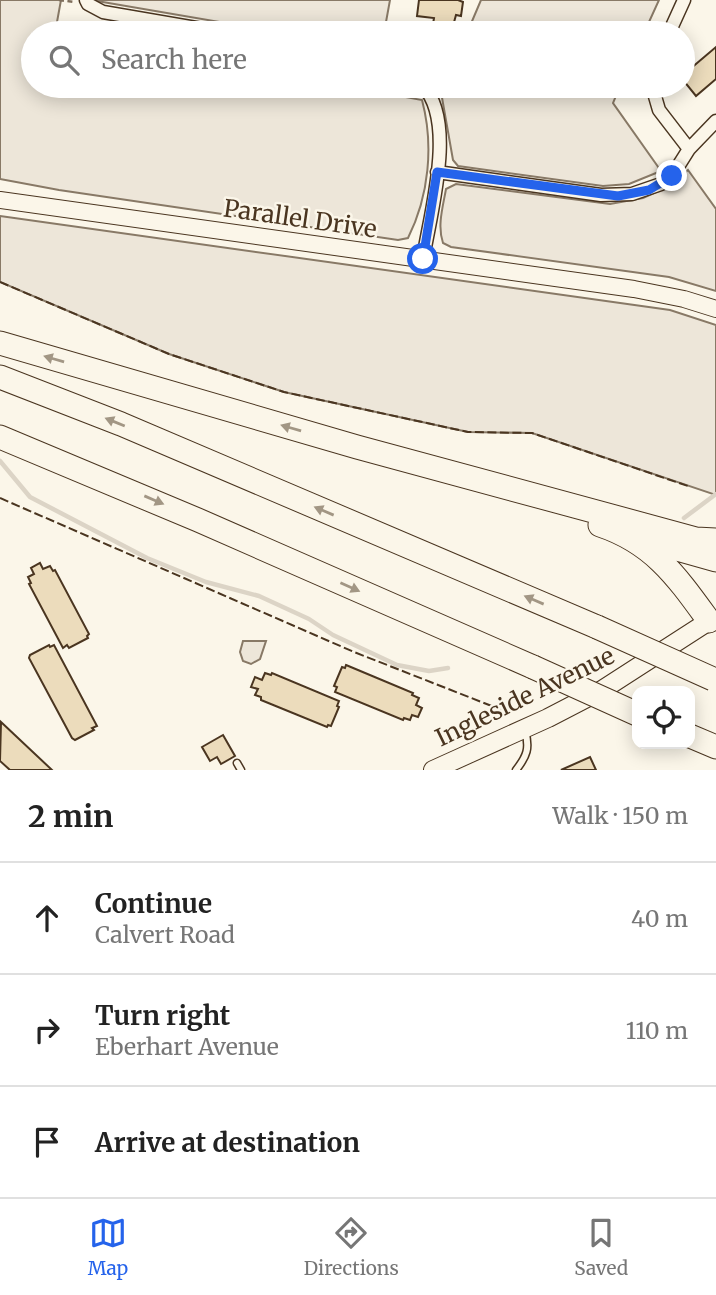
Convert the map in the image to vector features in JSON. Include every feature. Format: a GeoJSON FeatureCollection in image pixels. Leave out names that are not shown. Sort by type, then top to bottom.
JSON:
{"type":"FeatureCollection","features":[{"type":"Feature","properties":{"kind":"highway"},"geometry":{"type":"LineString","coordinates":[[0,343],[357,447],[696,539],[716,540]]}},
{"type":"Feature","properties":{"kind":"highway"},"geometry":{"type":"LineString","coordinates":[[0,377],[121,424],[715,680]]}},
{"type":"Feature","properties":{"kind":"highway"},"geometry":{"type":"LineString","coordinates":[[0,437],[162,504],[632,712]]}},
{"type":"Feature","properties":{"kind":"highway"},"geometry":{"type":"LineString","coordinates":[[357,447],[682,552],[716,560]]}},
{"type":"Feature","properties":{"kind":"highway"},"geometry":{"type":"LineString","coordinates":[[622,532],[666,564],[709,621]]}},
{"type":"Feature","properties":{"kind":"highway"},"geometry":{"type":"LineString","coordinates":[[695,738],[716,747]]}},
{"type":"Feature","properties":{"kind":"main road","name":"Ingleside Avenue"},"geometry":{"type":"LineString","coordinates":[[432,770],[602,690],[709,621]]}},
{"type":"Feature","properties":{"kind":"street"},"geometry":{"type":"LineString","coordinates":[[674,21],[684,0]]}},
{"type":"Feature","properties":{"kind":"street"},"geometry":{"type":"LineString","coordinates":[[87,2],[103,12],[155,21]]}},
{"type":"Feature","properties":{"kind":"street"},"geometry":{"type":"LineString","coordinates":[[423,259],[437,172],[438,124],[435,107],[430,98]]}},
{"type":"Feature","properties":{"kind":"street"},"geometry":{"type":"LineString","coordinates":[[656,98],[659,110],[689,149]]}},
{"type":"Feature","properties":{"kind":"street"},"geometry":{"type":"LineString","coordinates":[[437,172],[618,196],[649,190],[661,184],[681,165],[689,149],[716,121]]}},
{"type":"Feature","properties":{"kind":"street","name":"Parallel Drive"},"geometry":{"type":"LineString","coordinates":[[0,200],[634,289],[684,299],[716,309]]}},
{"type":"Feature","properties":{"kind":"lane"},"geometry":{"type":"LineString","coordinates":[[516,770],[527,756],[529,743],[524,729]]}},
{"type":"Feature","properties":{"kind":"lane"},"geometry":{"type":"LineString","coordinates":[[237,763],[241,770]]}},
{"type":"Feature","properties":{"kind":"shaded area"},"geometry":{"type":"Polygon","coordinates":[[[0,0],[61,0],[57,21],[21,21],[21,98],[411,98],[422,100],[426,117],[428,152],[425,188],[408,238],[398,240],[0,179],[0,0]]]}},
{"type":"Feature","properties":{"kind":"shaded area"},"geometry":{"type":"Polygon","coordinates":[[[91,0],[390,0],[386,21],[214,21],[91,0]]]}},
{"type":"Feature","properties":{"kind":"shaded area"},"geometry":{"type":"Polygon","coordinates":[[[481,0],[659,0],[649,21],[472,21],[481,0]]]}},
{"type":"Feature","properties":{"kind":"shaded area"},"geometry":{"type":"Polygon","coordinates":[[[442,98],[615,98],[613,103],[661,171],[629,184],[603,186],[458,166],[453,160],[442,98]]]}},
{"type":"Feature","properties":{"kind":"shaded area"},"geometry":{"type":"Polygon","coordinates":[[[688,170],[716,209],[716,291],[669,277],[451,247],[443,243],[441,236],[446,189],[456,184],[610,204],[643,198],[670,186],[688,170]]]}},
{"type":"Feature","properties":{"kind":"shaded area"},"geometry":{"type":"Polygon","coordinates":[[[0,216],[670,310],[716,325],[716,495],[532,433],[468,432],[284,392],[169,354],[0,282],[0,216]]]}},
{"type":"Feature","properties":{"kind":"shaded area"},"geometry":{"type":"Polygon","coordinates":[[[243,641],[266,641],[260,659],[251,664],[243,661],[240,652],[243,641]]]}},
{"type":"Feature","properties":{"kind":"building"},"geometry":{"type":"Polygon","coordinates":[[[419,0],[463,2],[461,16],[456,15],[454,21],[434,21],[434,18],[417,16],[419,0]]]}},
{"type":"Feature","properties":{"kind":"building"},"geometry":{"type":"Polygon","coordinates":[[[716,47],[716,79],[696,96],[695,95],[695,65],[716,47]]]}},
{"type":"Feature","properties":{"kind":"building"},"geometry":{"type":"Polygon","coordinates":[[[40,563],[43,569],[50,566],[55,570],[89,634],[88,638],[69,648],[67,645],[63,648],[29,584],[31,583],[28,577],[34,574],[31,568],[40,563]]]}},
{"type":"Feature","properties":{"kind":"building"},"geometry":{"type":"Polygon","coordinates":[[[49,645],[54,645],[97,726],[75,740],[29,658],[49,645]]]}},
{"type":"Feature","properties":{"kind":"building"},"geometry":{"type":"Polygon","coordinates":[[[346,665],[413,693],[412,695],[419,698],[416,705],[422,708],[418,717],[412,715],[410,720],[403,720],[335,692],[337,687],[334,686],[342,667],[345,668],[346,665]]]}},
{"type":"Feature","properties":{"kind":"building"},"geometry":{"type":"Polygon","coordinates":[[[265,673],[272,673],[339,701],[331,726],[327,727],[261,700],[261,697],[255,695],[258,689],[251,687],[255,677],[262,680],[265,673]]]}},
{"type":"Feature","properties":{"kind":"building"},"geometry":{"type":"Polygon","coordinates":[[[1,722],[52,770],[10,770],[0,761],[1,722]]]}},
{"type":"Feature","properties":{"kind":"building"},"geometry":{"type":"Polygon","coordinates":[[[223,735],[235,756],[221,764],[217,757],[210,761],[202,747],[223,735]]]}},
{"type":"Feature","properties":{"kind":"building"},"geometry":{"type":"Polygon","coordinates":[[[590,757],[596,770],[561,770],[590,757]]]}},
{"type":"Feature","properties":{"kind":"waterway"},"geometry":{"type":"LineString","coordinates":[[0,461],[30,497],[147,558],[206,582],[259,596],[397,665],[429,671],[448,668]]}},
{"type":"Feature","properties":{"kind":"waterway"},"geometry":{"type":"LineString","coordinates":[[684,518],[716,494]]}},
{"type":"Feature","properties":{"kind":"fence"},"geometry":{"type":"LineString","coordinates":[[0,282],[169,354],[284,392],[468,432],[532,433],[688,486]]}},
{"type":"Feature","properties":{"kind":"fence"},"geometry":{"type":"LineString","coordinates":[[0,498],[354,652],[507,712]]}},
{"type":"Feature","properties":{"kind":"route"},"geometry":{"type":"LineString","coordinates":[[423,259],[437,172],[618,196],[649,190],[672,176]]}}]}
